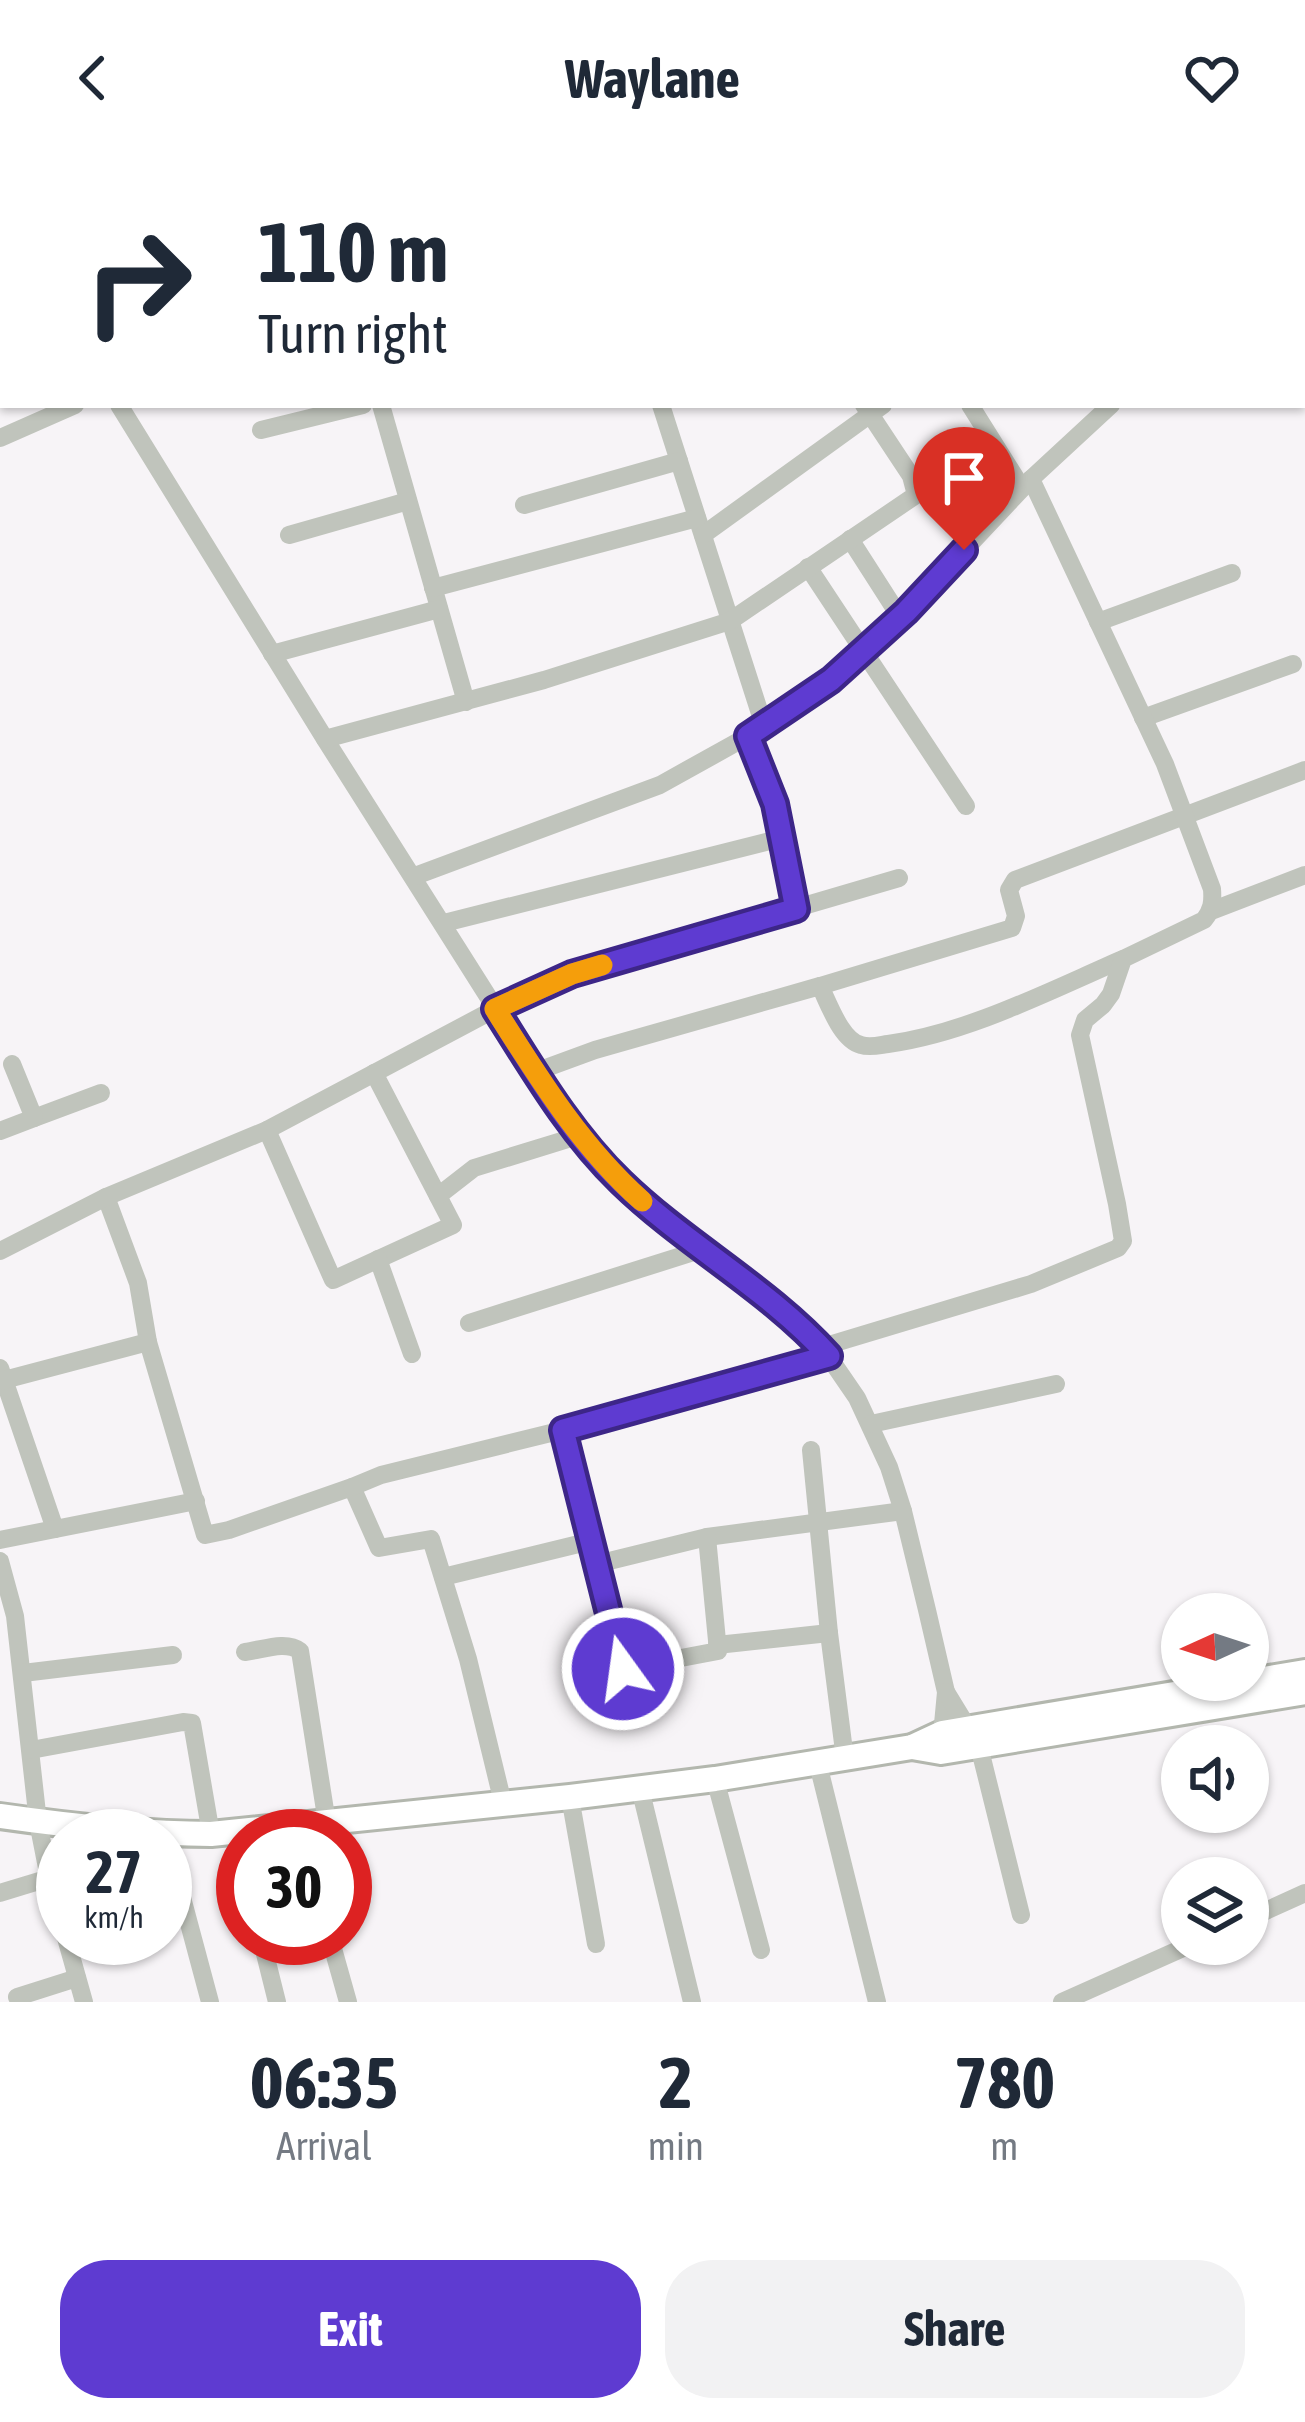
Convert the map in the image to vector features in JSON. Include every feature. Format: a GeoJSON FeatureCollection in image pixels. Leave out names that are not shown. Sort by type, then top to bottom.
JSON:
{"type":"FeatureCollection","features":[{"type":"Feature","properties":{"kind":"main road"},"geometry":{"type":"LineString","coordinates":[[973,1737],[1305,1672]]}},
{"type":"Feature","properties":{"kind":"main road"},"geometry":{"type":"LineString","coordinates":[[372,1818],[715,1779],[973,1737],[1305,1692]]}},
{"type":"Feature","properties":{"kind":"main road"},"geometry":{"type":"LineString","coordinates":[[0,1816],[36,1822]]}},
{"type":"Feature","properties":{"kind":"street"},"geometry":{"type":"LineString","coordinates":[[0,438],[68,408]]}},
{"type":"Feature","properties":{"kind":"street"},"geometry":{"type":"LineString","coordinates":[[121,408],[495,1009],[581,1135],[621,1182],[700,1250],[785,1313],[825,1352],[871,1424],[903,1511],[946,1692],[973,1737],[1021,1915]]}},
{"type":"Feature","properties":{"kind":"street"},"geometry":{"type":"LineString","coordinates":[[261,430],[351,408]]}},
{"type":"Feature","properties":{"kind":"street"},"geometry":{"type":"LineString","coordinates":[[382,408],[466,702]]}},
{"type":"Feature","properties":{"kind":"street"},"geometry":{"type":"LineString","coordinates":[[662,408],[730,621],[796,909]]}},
{"type":"Feature","properties":{"kind":"street"},"geometry":{"type":"LineString","coordinates":[[326,740],[544,680],[730,621],[916,495],[911,476],[872,408],[700,526],[433,588]]}},
{"type":"Feature","properties":{"kind":"street"},"geometry":{"type":"LineString","coordinates":[[972,408],[1027,484],[1098,622],[1185,816],[1212,889],[1211,911]]}},
{"type":"Feature","properties":{"kind":"street"},"geometry":{"type":"LineString","coordinates":[[415,876],[661,785],[756,731],[831,680],[901,617],[1027,484],[1108,408]]}},
{"type":"Feature","properties":{"kind":"street"},"geometry":{"type":"LineString","coordinates":[[524,505],[679,460]]}},
{"type":"Feature","properties":{"kind":"street"},"geometry":{"type":"LineString","coordinates":[[289,535],[408,501]]}},
{"type":"Feature","properties":{"kind":"street"},"geometry":{"type":"LineString","coordinates":[[850,539],[901,617]]}},
{"type":"Feature","properties":{"kind":"street"},"geometry":{"type":"LineString","coordinates":[[808,567],[966,806]]}},
{"type":"Feature","properties":{"kind":"street"},"geometry":{"type":"LineString","coordinates":[[1098,622],[1232,573]]}},
{"type":"Feature","properties":{"kind":"street"},"geometry":{"type":"LineString","coordinates":[[272,654],[439,609]]}},
{"type":"Feature","properties":{"kind":"street"},"geometry":{"type":"LineString","coordinates":[[1143,718],[1293,664]]}},
{"type":"Feature","properties":{"kind":"street"},"geometry":{"type":"LineString","coordinates":[[535,1072],[595,1050],[1012,928],[1016,916],[1009,890],[1015,880],[1305,770]]}},
{"type":"Feature","properties":{"kind":"street"},"geometry":{"type":"LineString","coordinates":[[444,923],[782,838]]}},
{"type":"Feature","properties":{"kind":"street"},"geometry":{"type":"LineString","coordinates":[[820,986],[843,1030],[856,1044],[904,1042],[953,1030],[1123,959],[1204,920],[1211,911],[1305,875]]}},
{"type":"Feature","properties":{"kind":"street"},"geometry":{"type":"LineString","coordinates":[[0,1251],[106,1197],[267,1130],[495,1009],[572,974],[899,878]]}},
{"type":"Feature","properties":{"kind":"street"},"geometry":{"type":"LineString","coordinates":[[106,1197],[138,1283],[148,1342],[208,1535],[381,1475],[563,1430],[825,1352],[1031,1284],[1118,1248],[1123,1241],[1117,1204],[1080,1035],[1085,1020],[1111,994],[1123,959]]}},
{"type":"Feature","properties":{"kind":"street"},"geometry":{"type":"LineString","coordinates":[[12,1064],[34,1118]]}},
{"type":"Feature","properties":{"kind":"street"},"geometry":{"type":"LineString","coordinates":[[267,1130],[333,1280],[453,1225],[374,1073]]}},
{"type":"Feature","properties":{"kind":"street"},"geometry":{"type":"LineString","coordinates":[[0,1131],[101,1094]]}},
{"type":"Feature","properties":{"kind":"street"},"geometry":{"type":"LineString","coordinates":[[438,1196],[474,1168],[581,1135]]}},
{"type":"Feature","properties":{"kind":"street"},"geometry":{"type":"LineString","coordinates":[[470,1323],[700,1250]]}},
{"type":"Feature","properties":{"kind":"street"},"geometry":{"type":"LineString","coordinates":[[378,1259],[412,1354]]}},
{"type":"Feature","properties":{"kind":"street"},"geometry":{"type":"LineString","coordinates":[[55,1529],[2,1376],[148,1342]]}},
{"type":"Feature","properties":{"kind":"street"},"geometry":{"type":"LineString","coordinates":[[871,1424],[1056,1384]]}},
{"type":"Feature","properties":{"kind":"street"},"geometry":{"type":"LineString","coordinates":[[563,1430],[623,1669]]}},
{"type":"Feature","properties":{"kind":"street"},"geometry":{"type":"LineString","coordinates":[[812,1450],[845,1759]]}},
{"type":"Feature","properties":{"kind":"street"},"geometry":{"type":"LineString","coordinates":[[352,1487],[379,1548],[430,1539],[468,1658],[503,1803]]}},
{"type":"Feature","properties":{"kind":"street"},"geometry":{"type":"LineString","coordinates":[[0,1540],[196,1502]]}},
{"type":"Feature","properties":{"kind":"street"},"geometry":{"type":"LineString","coordinates":[[597,1564],[706,1538],[903,1511]]}},
{"type":"Feature","properties":{"kind":"street"},"geometry":{"type":"LineString","coordinates":[[590,1676],[718,1651],[706,1538]]}},
{"type":"Feature","properties":{"kind":"street"},"geometry":{"type":"LineString","coordinates":[[442,1577],[591,1541]]}},
{"type":"Feature","properties":{"kind":"street"},"geometry":{"type":"LineString","coordinates":[[0,1561],[15,1616],[10,1650],[23,1673],[37,1809]]}},
{"type":"Feature","properties":{"kind":"street"},"geometry":{"type":"LineString","coordinates":[[717,1645],[829,1633]]}},
{"type":"Feature","properties":{"kind":"street"},"geometry":{"type":"LineString","coordinates":[[244,1652],[287,1645],[301,1651],[325,1809]]}},
{"type":"Feature","properties":{"kind":"street"},"geometry":{"type":"LineString","coordinates":[[23,1673],[173,1655]]}},
{"type":"Feature","properties":{"kind":"street"},"geometry":{"type":"LineString","coordinates":[[941,1742],[946,1692]]}},
{"type":"Feature","properties":{"kind":"street"},"geometry":{"type":"LineString","coordinates":[[32,1750],[192,1723],[216,1809]]}},
{"type":"Feature","properties":{"kind":"street"},"geometry":{"type":"LineString","coordinates":[[818,1763],[877,2002]]}},
{"type":"Feature","properties":{"kind":"street"},"geometry":{"type":"LineString","coordinates":[[715,1779],[761,1950]]}},
{"type":"Feature","properties":{"kind":"street"},"geometry":{"type":"LineString","coordinates":[[640,1788],[692,2002]]}},
{"type":"Feature","properties":{"kind":"street"},"geometry":{"type":"LineString","coordinates":[[570,1797],[596,1944]]}},
{"type":"Feature","properties":{"kind":"street"},"geometry":{"type":"LineString","coordinates":[[0,1893],[36,1882]]}},
{"type":"Feature","properties":{"kind":"street"},"geometry":{"type":"LineString","coordinates":[[1269,1909],[1305,1893]]}},
{"type":"Feature","properties":{"kind":"street"},"geometry":{"type":"LineString","coordinates":[[192,1935],[210,2002]]}},
{"type":"Feature","properties":{"kind":"street"},"geometry":{"type":"LineString","coordinates":[[1062,2002],[1161,1958]]}},
{"type":"Feature","properties":{"kind":"street"},"geometry":{"type":"LineString","coordinates":[[73,1965],[84,2002]]}},
{"type":"Feature","properties":{"kind":"street"},"geometry":{"type":"LineString","coordinates":[[268,1965],[278,2002]]}},
{"type":"Feature","properties":{"kind":"street"},"geometry":{"type":"LineString","coordinates":[[338,1965],[348,2002]]}},
{"type":"Feature","properties":{"kind":"street"},"geometry":{"type":"LineString","coordinates":[[16,1997],[77,1978]]}},
{"type":"Feature","properties":{"kind":"slow traffic"},"geometry":{"type":"LineString","coordinates":[[602,965],[495,1009],[556,1104],[600,1160],[642,1201]]}},
{"type":"Feature","properties":{"kind":"route"},"geometry":{"type":"LineString","coordinates":[[623,1669],[563,1430],[829,1356],[785,1313],[700,1250],[621,1182],[556,1104],[495,1009],[572,974],[796,909],[775,804],[748,736],[831,680],[906,612],[964,550]]}}]}
